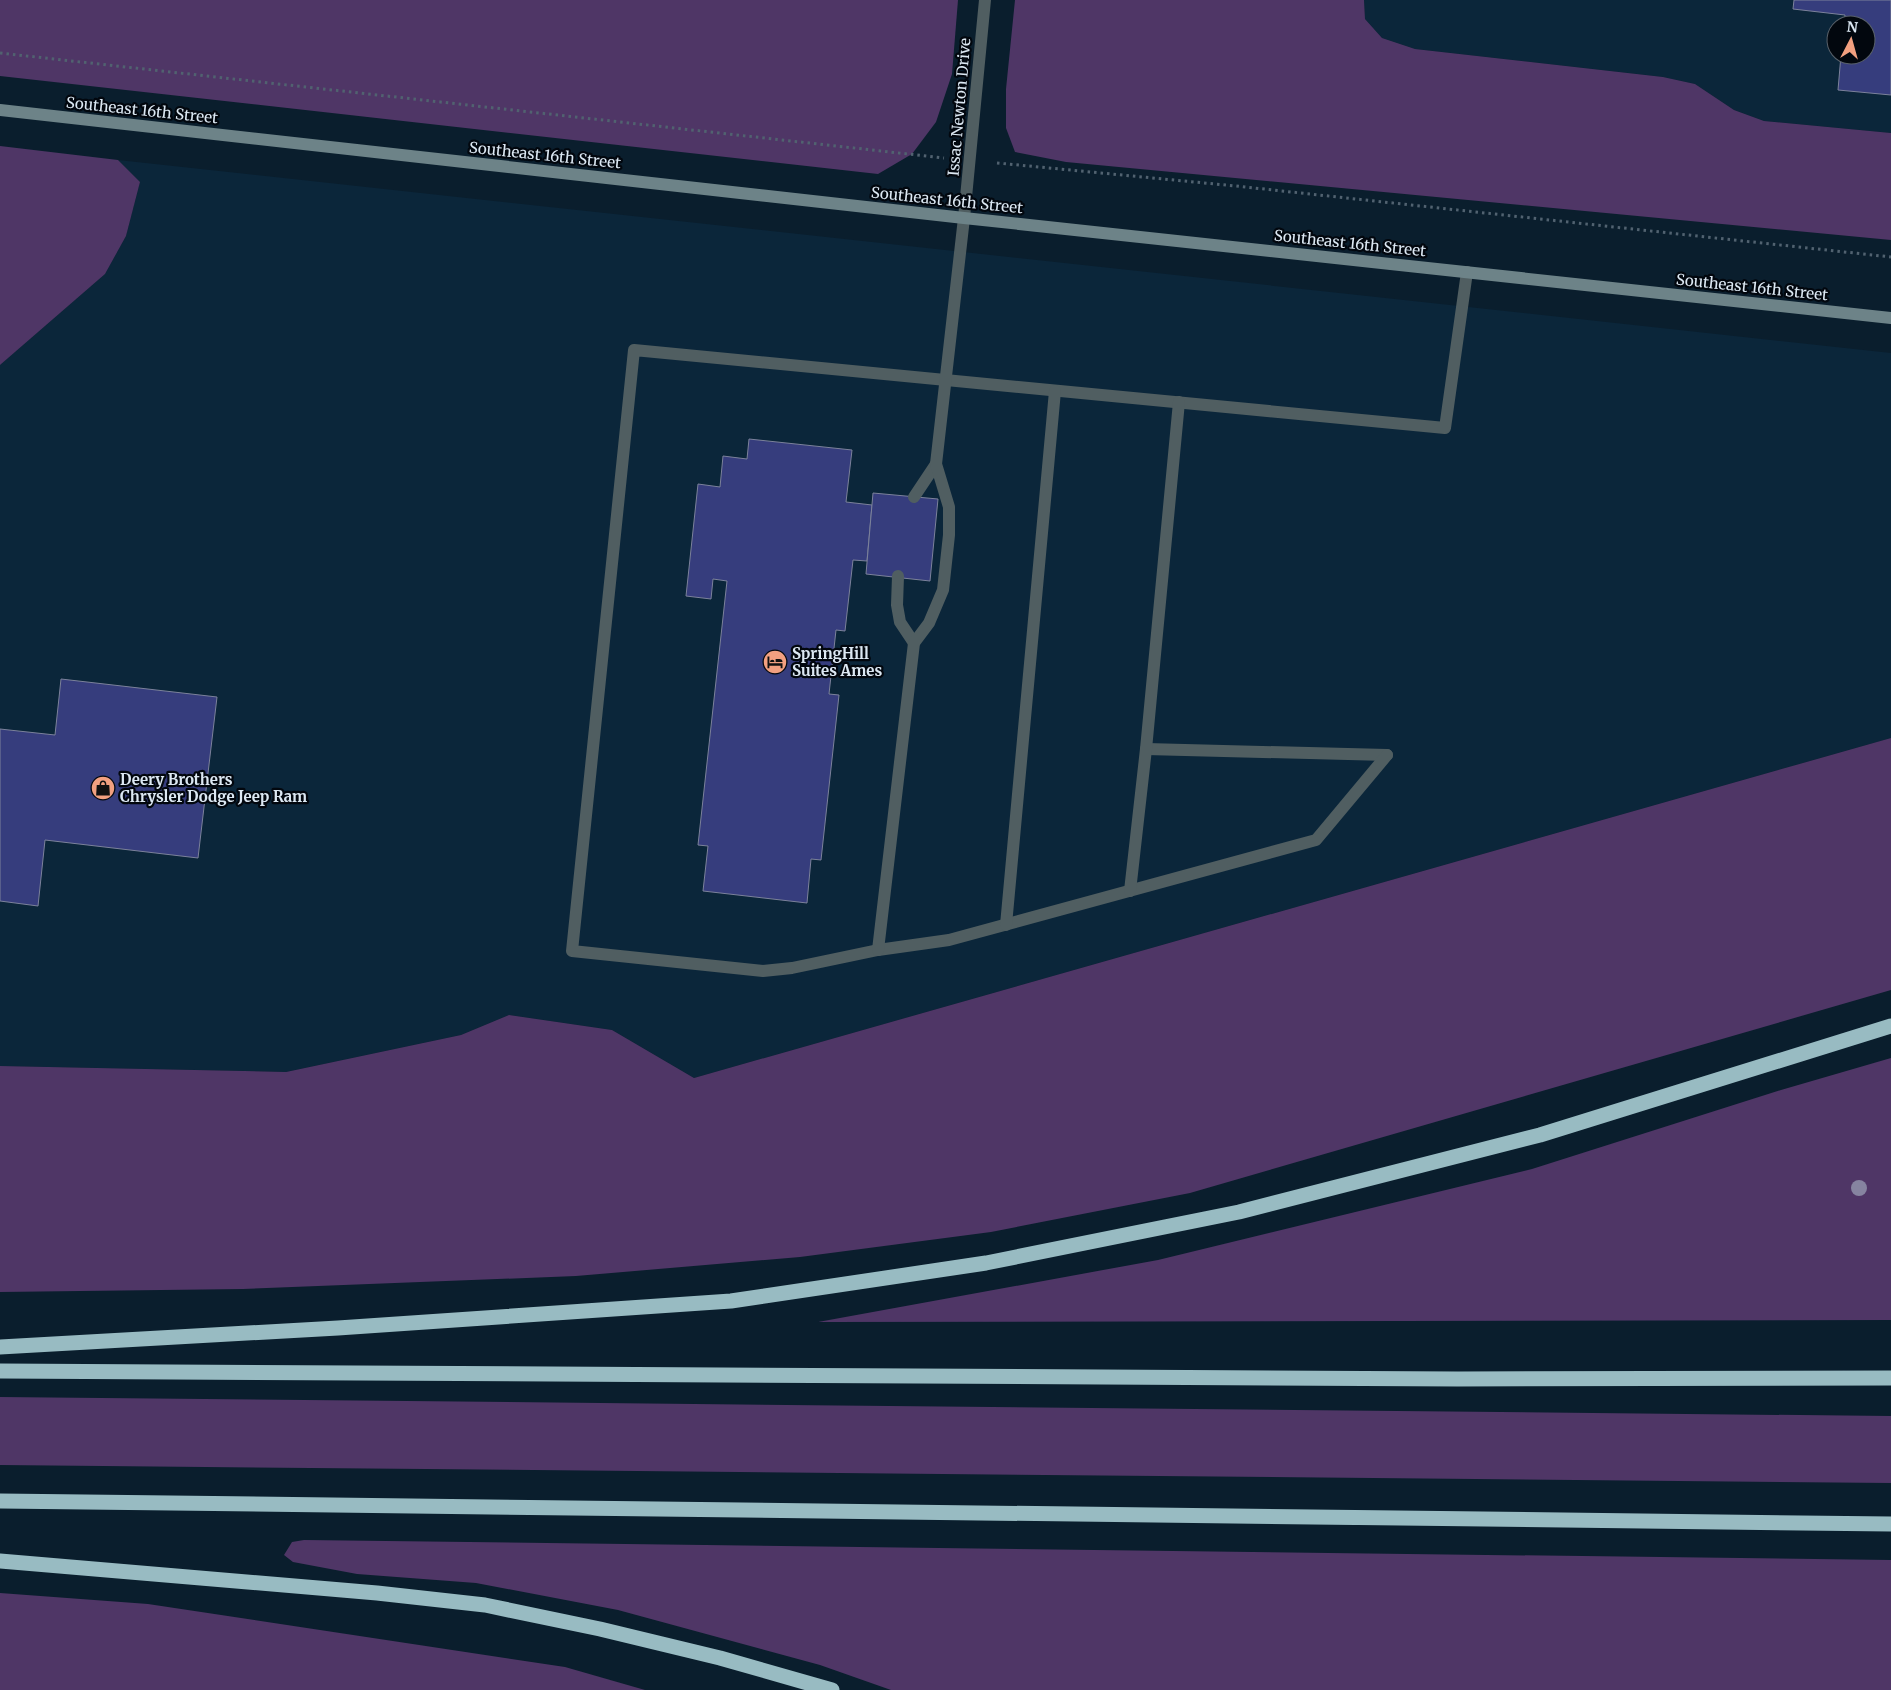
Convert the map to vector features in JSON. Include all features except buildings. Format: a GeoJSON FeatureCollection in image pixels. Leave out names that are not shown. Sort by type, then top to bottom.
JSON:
{"type":"FeatureCollection","features":[{"type":"Feature","properties":{"kind":"highway"},"geometry":{"type":"LineString","coordinates":[[0,1347],[338,1328],[731,1301],[986,1263],[1239,1212],[1530,1138],[1891,1026]]}},
{"type":"Feature","properties":{"kind":"highway"},"geometry":{"type":"LineString","coordinates":[[0,1370],[1458,1379],[1891,1378]]}},
{"type":"Feature","properties":{"kind":"highway"},"geometry":{"type":"LineString","coordinates":[[0,1501],[1891,1524]]}},
{"type":"Feature","properties":{"kind":"highway"},"geometry":{"type":"LineString","coordinates":[[0,1561],[377,1593],[485,1605],[720,1658],[832,1690]]}},
{"type":"Feature","properties":{"kind":"main road","name":"Southeast 16th Street"},"geometry":{"type":"LineString","coordinates":[[0,110],[964,218],[1891,318]]}},
{"type":"Feature","properties":{"kind":"street","name":"Issac Newton Drive"},"geometry":{"type":"LineString","coordinates":[[936,464],[964,218],[985,0]]}},
{"type":"Feature","properties":{"kind":"street"},"geometry":{"type":"LineString","coordinates":[[1146,749],[1387,755],[1316,840],[949,940],[878,950],[792,968],[762,971],[572,951],[634,350],[1446,428],[1467,272]]}},
{"type":"Feature","properties":{"kind":"street"},"geometry":{"type":"LineString","coordinates":[[1006,924],[1055,391]]}},
{"type":"Feature","properties":{"kind":"street"},"geometry":{"type":"LineString","coordinates":[[1130,891],[1146,749],[1179,402]]}},
{"type":"Feature","properties":{"kind":"street"},"geometry":{"type":"LineString","coordinates":[[878,950],[914,643],[929,624],[943,590],[950,507],[936,464]]}},
{"type":"Feature","properties":{"kind":"street"},"geometry":{"type":"LineString","coordinates":[[914,498],[936,464]]}},
{"type":"Feature","properties":{"kind":"street"},"geometry":{"type":"LineString","coordinates":[[898,576],[897,605],[900,622],[914,643]]}},
{"type":"Feature","properties":{"kind":"path"},"geometry":{"type":"LineString","coordinates":[[0,53],[912,154]]}},
{"type":"Feature","properties":{"kind":"path"},"geometry":{"type":"LineString","coordinates":[[1022,166],[1236,186],[1891,257]]}},
{"type":"Feature","properties":{"kind":"shaded area"},"geometry":{"type":"Polygon","coordinates":[[[0,0],[958,0],[952,74],[936,122],[912,154],[878,174],[0,76],[0,0]]]}},
{"type":"Feature","properties":{"kind":"shaded area"},"geometry":{"type":"Polygon","coordinates":[[[1015,0],[1364,0],[1365,19],[1382,38],[1415,49],[1663,77],[1695,84],[1734,110],[1764,121],[1891,133],[1891,240],[1066,162],[1015,152],[1006,128],[1006,89],[1015,0]]]}},
{"type":"Feature","properties":{"kind":"shaded area"},"geometry":{"type":"Polygon","coordinates":[[[1364,0],[1891,0],[1891,133],[1764,121],[1734,110],[1695,84],[1663,77],[1415,49],[1382,38],[1365,19],[1364,0]]]}},
{"type":"Feature","properties":{"kind":"shaded area"},"geometry":{"type":"Polygon","coordinates":[[[0,146],[118,160],[140,182],[126,236],[105,274],[0,365],[0,146]]]}},
{"type":"Feature","properties":{"kind":"shaded area"},"geometry":{"type":"Polygon","coordinates":[[[118,160],[1891,353],[1891,738],[694,1078],[612,1030],[509,1015],[461,1035],[286,1072],[0,1066],[0,365],[105,274],[126,236],[140,182],[118,160]]]}},
{"type":"Feature","properties":{"kind":"shaded area"},"geometry":{"type":"Polygon","coordinates":[[[1891,738],[1891,990],[1190,1193],[991,1232],[800,1257],[576,1276],[243,1289],[0,1292],[0,1066],[286,1072],[461,1035],[509,1015],[612,1030],[694,1078],[1891,738]]]}},
{"type":"Feature","properties":{"kind":"shaded area"},"geometry":{"type":"Polygon","coordinates":[[[1891,1058],[1891,1320],[818,1322],[1158,1260],[1532,1169],[1781,1090],[1891,1058]]]}},
{"type":"Feature","properties":{"kind":"shaded area"},"geometry":{"type":"Polygon","coordinates":[[[0,1397],[1891,1416],[1891,1483],[0,1465],[0,1397]]]}},
{"type":"Feature","properties":{"kind":"shaded area"},"geometry":{"type":"Polygon","coordinates":[[[304,1540],[1891,1560],[1891,1690],[891,1690],[820,1665],[618,1610],[476,1583],[357,1574],[293,1562],[284,1555],[292,1542],[304,1540]]]}},
{"type":"Feature","properties":{"kind":"shaded area"},"geometry":{"type":"Polygon","coordinates":[[[0,1593],[148,1604],[565,1667],[645,1690],[0,1690],[0,1593]]]}},
{"type":"Feature","properties":{"kind":"place","name":"SpringHill Suites Ames"},"geometry":{"type":"Point","coordinates":[775,662]}},
{"type":"Feature","properties":{"kind":"place","name":"Deery Brothers Chrysler Dodge Jeep Ram"},"geometry":{"type":"Point","coordinates":[103,788]}}]}
